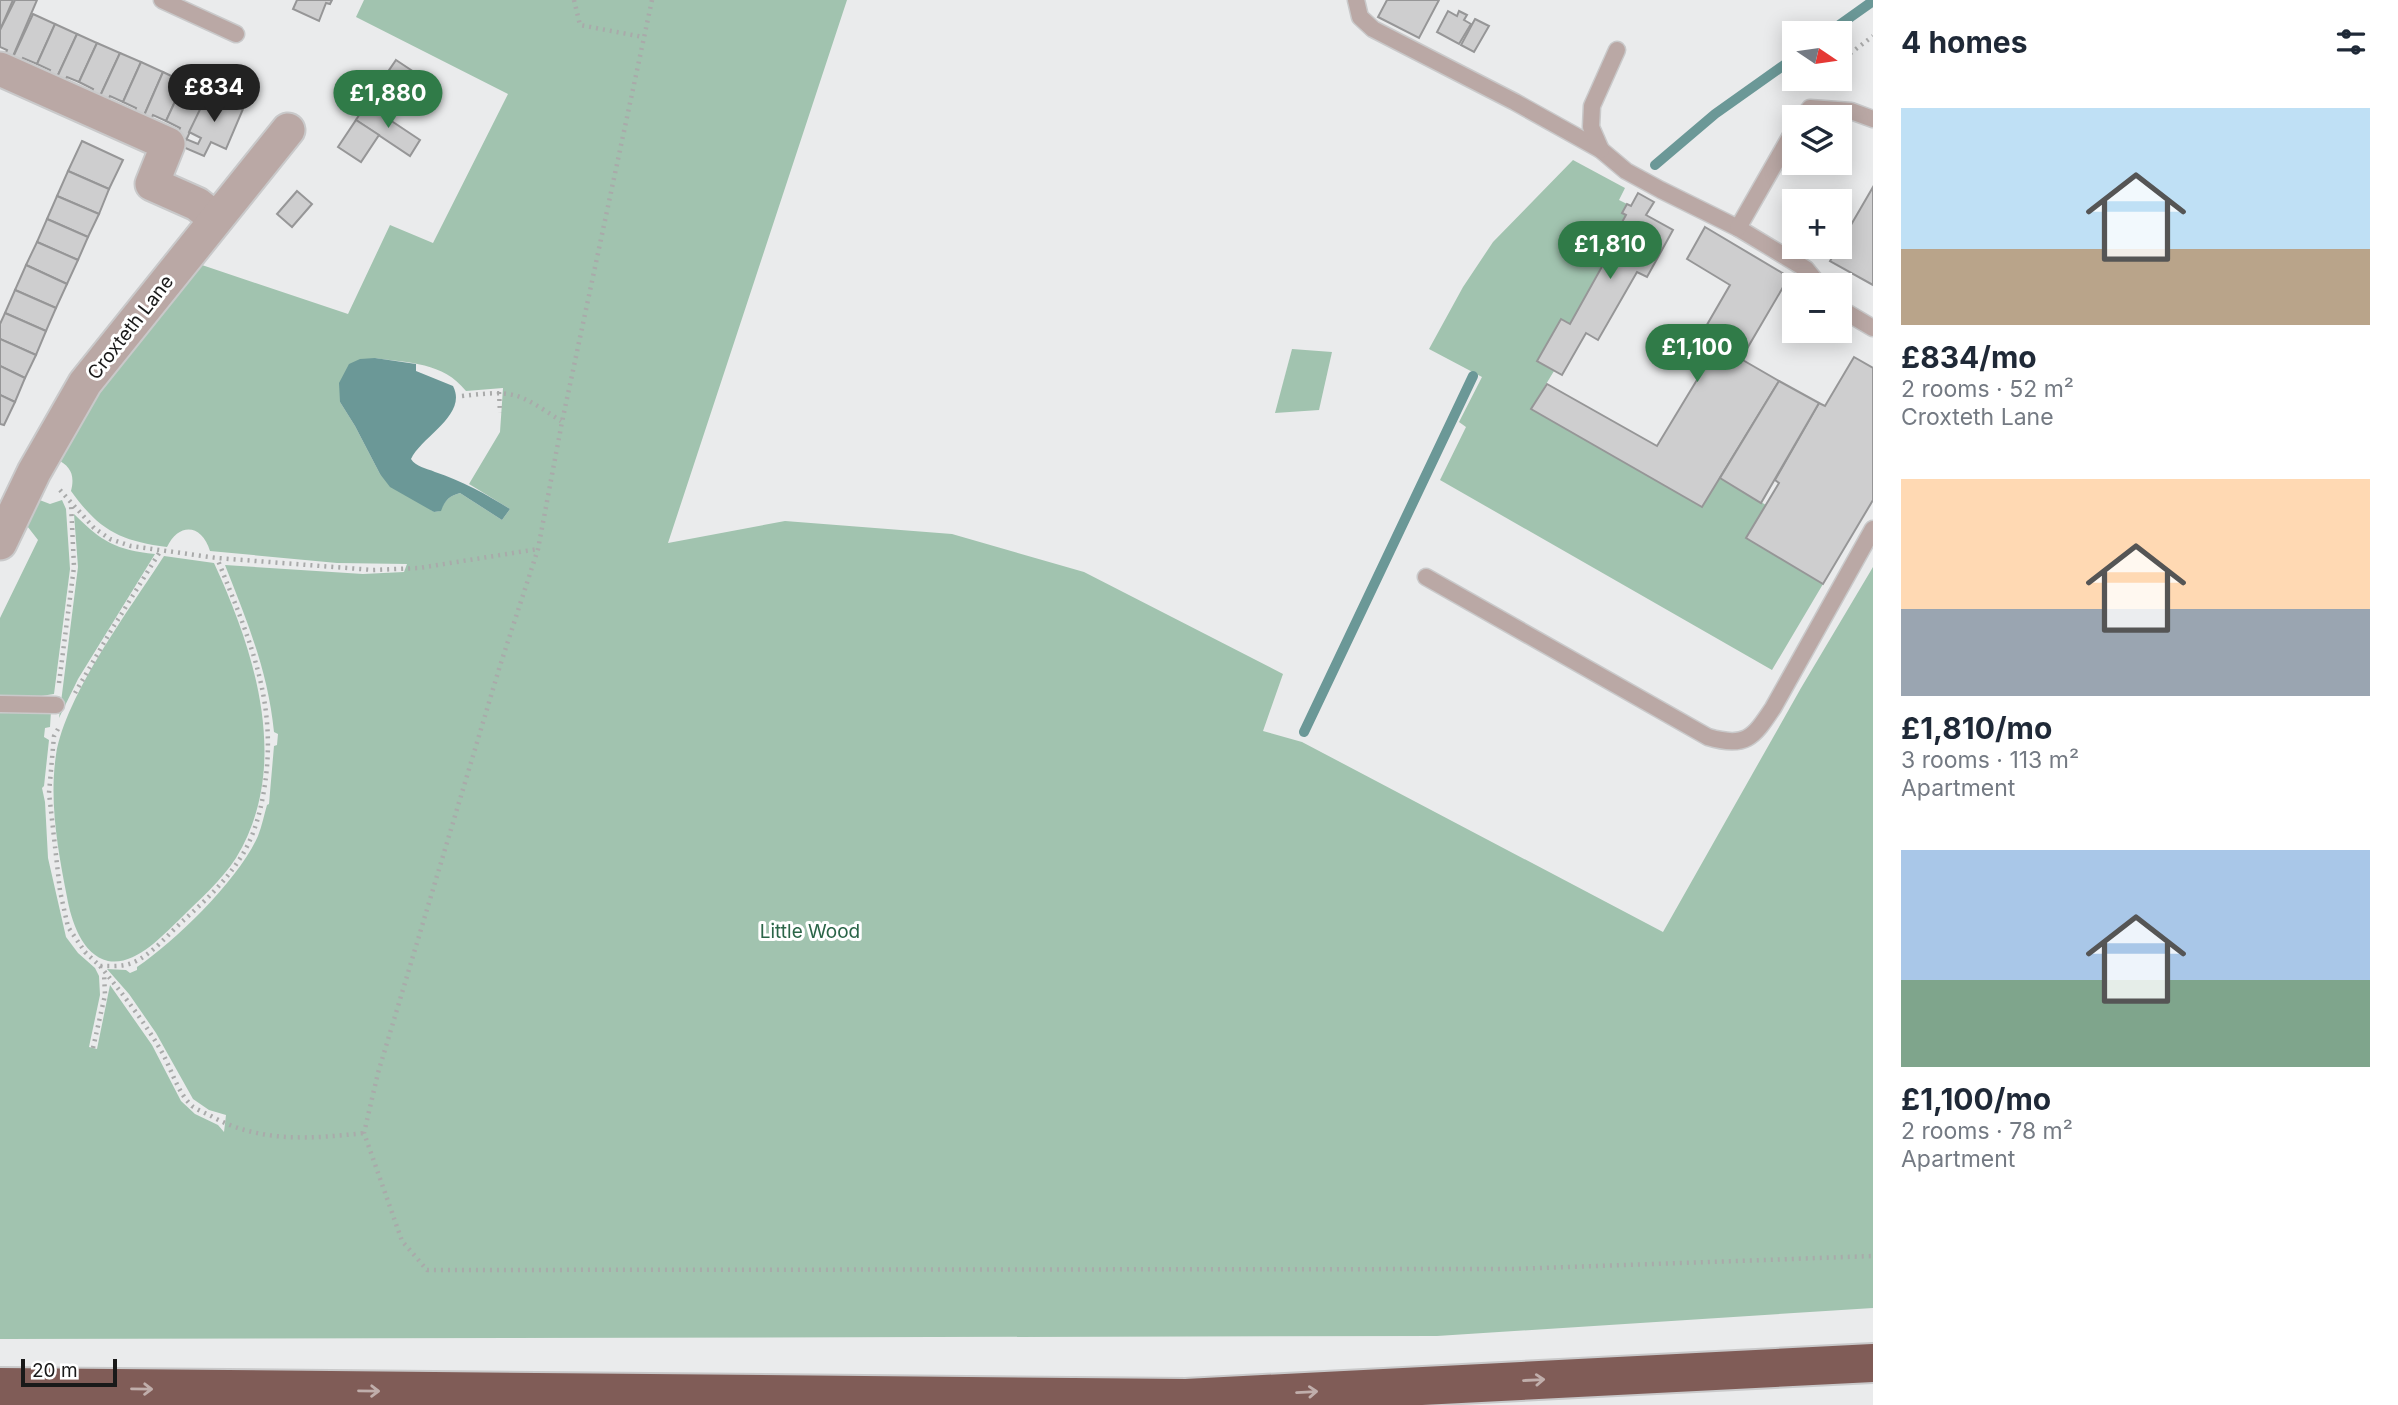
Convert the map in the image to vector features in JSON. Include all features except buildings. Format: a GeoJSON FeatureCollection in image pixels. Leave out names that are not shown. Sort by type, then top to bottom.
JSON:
{"type":"FeatureCollection","features":[{"type":"Feature","properties":{"kind":"highway"},"geometry":{"type":"LineString","coordinates":[[0,1387],[1186,1398],[1873,1363]]}},
{"type":"Feature","properties":{"kind":"street"},"geometry":{"type":"LineString","coordinates":[[0,69],[168,144],[152,184],[197,204],[216,219]]}},
{"type":"Feature","properties":{"kind":"street","name":"Croxteth Lane"},"geometry":{"type":"LineString","coordinates":[[0,542],[34,472],[85,383],[288,130]]}},
{"type":"Feature","properties":{"kind":"lane"},"geometry":{"type":"LineString","coordinates":[[162,0],[236,34]]}},
{"type":"Feature","properties":{"kind":"lane"},"geometry":{"type":"LineString","coordinates":[[1356,0],[1360,17],[1373,29],[1601,150],[1626,171],[1738,228],[1810,273]]}},
{"type":"Feature","properties":{"kind":"lane"},"geometry":{"type":"LineString","coordinates":[[1601,150],[1591,127],[1592,106],[1617,50]]}},
{"type":"Feature","properties":{"kind":"lane"},"geometry":{"type":"LineString","coordinates":[[1852,111],[1873,119]]}},
{"type":"Feature","properties":{"kind":"lane"},"geometry":{"type":"LineString","coordinates":[[1738,228],[1782,151]]}},
{"type":"Feature","properties":{"kind":"lane"},"geometry":{"type":"LineString","coordinates":[[1852,316],[1873,328]]}},
{"type":"Feature","properties":{"kind":"lane"},"geometry":{"type":"LineString","coordinates":[[1426,577],[1708,737],[1726,742],[1743,740],[1757,732],[1873,529]]}},
{"type":"Feature","properties":{"kind":"lane"},"geometry":{"type":"LineString","coordinates":[[0,705],[63,704]]}},
{"type":"Feature","properties":{"kind":"path"},"geometry":{"type":"LineString","coordinates":[[574,0],[580,25],[643,37]]}},
{"type":"Feature","properties":{"kind":"path"},"geometry":{"type":"LineString","coordinates":[[652,0],[562,422],[538,549],[495,682],[378,1073],[363,1133],[402,1241],[427,1270],[1515,1269],[1873,1256]]}},
{"type":"Feature","properties":{"kind":"path"},"geometry":{"type":"LineString","coordinates":[[1852,52],[1873,36]]}},
{"type":"Feature","properties":{"kind":"path"},"geometry":{"type":"LineString","coordinates":[[462,396],[499,392],[527,398],[562,422]]}},
{"type":"Feature","properties":{"kind":"path"},"geometry":{"type":"LineString","coordinates":[[499,392],[500,414]]}},
{"type":"Feature","properties":{"kind":"path"},"geometry":{"type":"LineString","coordinates":[[34,472],[53,482],[94,528],[110,539],[131,546],[217,558],[373,570],[419,568],[538,549]]}},
{"type":"Feature","properties":{"kind":"path"},"geometry":{"type":"LineString","coordinates":[[71,503],[74,567],[63,704],[54,736],[49,793],[60,891],[68,927],[145,1027],[162,1053],[181,1092],[193,1106],[220,1122],[248,1133],[286,1138],[363,1133]]}},
{"type":"Feature","properties":{"kind":"path"},"geometry":{"type":"LineString","coordinates":[[63,704],[161,550]]}},
{"type":"Feature","properties":{"kind":"path"},"geometry":{"type":"LineString","coordinates":[[102,968],[131,964],[205,901],[240,859],[252,837],[260,812],[269,747],[264,687],[242,620],[217,558]]}},
{"type":"Feature","properties":{"kind":"path"},"geometry":{"type":"LineString","coordinates":[[54,736],[60,725]]}},
{"type":"Feature","properties":{"kind":"path"},"geometry":{"type":"LineString","coordinates":[[93,1048],[104,995],[102,968]]}},
{"type":"Feature","properties":{"kind":"green space","name":"Little Wood"},"geometry":{"type":"Polygon","coordinates":[[[364,0],[847,0],[668,543],[785,521],[952,534],[1084,572],[1283,674],[1263,731],[1302,742],[1663,932],[1873,567],[1873,1308],[1437,1336],[0,1339],[0,712],[51,711],[50,727],[45,728],[44,737],[49,740],[42,788],[48,858],[66,937],[78,953],[95,968],[99,976],[100,995],[89,1047],[97,1049],[110,985],[152,1045],[181,1101],[195,1114],[218,1125],[224,1132],[226,1115],[209,1110],[193,1099],[156,1033],[129,994],[107,969],[126,970],[130,973],[137,970],[137,967],[170,942],[205,908],[249,853],[269,804],[274,746],[277,745],[278,734],[274,732],[267,688],[256,647],[225,565],[363,574],[404,572],[407,564],[337,563],[210,551],[202,535],[190,530],[178,533],[167,547],[136,541],[112,531],[91,515],[71,491],[72,476],[68,468],[56,459],[91,400],[199,264],[348,314],[390,225],[433,243],[508,94],[356,17],[364,0]],[[375,358],[340,402],[380,474],[434,512],[440,511],[448,499],[460,493],[502,520],[510,509],[469,484],[500,432],[503,388],[466,391],[447,374],[425,365],[375,358]]]}},
{"type":"Feature","properties":{"kind":"green space"},"geometry":{"type":"Polygon","coordinates":[[[1573,160],[1625,188],[1619,200],[1627,204],[1622,213],[1626,215],[1610,244],[1605,241],[1595,258],[1604,263],[1570,324],[1561,319],[1537,361],[1554,371],[1531,409],[1702,507],[1720,478],[1766,505],[1747,538],[1823,584],[1772,670],[1440,480],[1466,427],[1459,422],[1482,377],[1429,349],[1463,287],[1493,242],[1573,160]]]}},
{"type":"Feature","properties":{"kind":"green space"},"geometry":{"type":"Polygon","coordinates":[[[1292,349],[1332,352],[1319,410],[1275,413],[1292,349]]]}},
{"type":"Feature","properties":{"kind":"green space"},"geometry":{"type":"Polygon","coordinates":[[[37,499],[50,504],[62,500],[66,509],[70,569],[54,694],[35,697],[0,696],[0,618],[38,540],[24,522],[37,499]]]}},
{"type":"Feature","properties":{"kind":"green space"},"geometry":{"type":"Polygon","coordinates":[[[74,514],[110,543],[155,554],[78,679],[59,718],[78,567],[74,514]]]}},
{"type":"Feature","properties":{"kind":"green space"},"geometry":{"type":"Polygon","coordinates":[[[164,556],[214,563],[229,597],[254,671],[261,709],[264,748],[262,786],[253,823],[236,858],[224,875],[147,949],[128,959],[108,961],[91,952],[85,944],[75,926],[69,906],[56,826],[56,755],[62,731],[86,679],[164,556]]]}},
{"type":"Feature","properties":{"kind":"water"},"geometry":{"type":"Polygon","coordinates":[[[375,358],[416,364],[416,371],[453,386],[456,397],[449,416],[411,459],[418,466],[464,484],[510,509],[502,520],[460,493],[448,499],[441,511],[434,512],[390,487],[340,402],[339,383],[349,364],[360,359],[375,358]]]}},
{"type":"Feature","properties":{"kind":"waterway"},"geometry":{"type":"LineString","coordinates":[[1845,21],[1873,1]]}},
{"type":"Feature","properties":{"kind":"waterway"},"geometry":{"type":"LineString","coordinates":[[1655,165],[1715,114],[1782,67]]}},
{"type":"Feature","properties":{"kind":"waterway"},"geometry":{"type":"LineString","coordinates":[[1304,732],[1473,376]]}}]}
